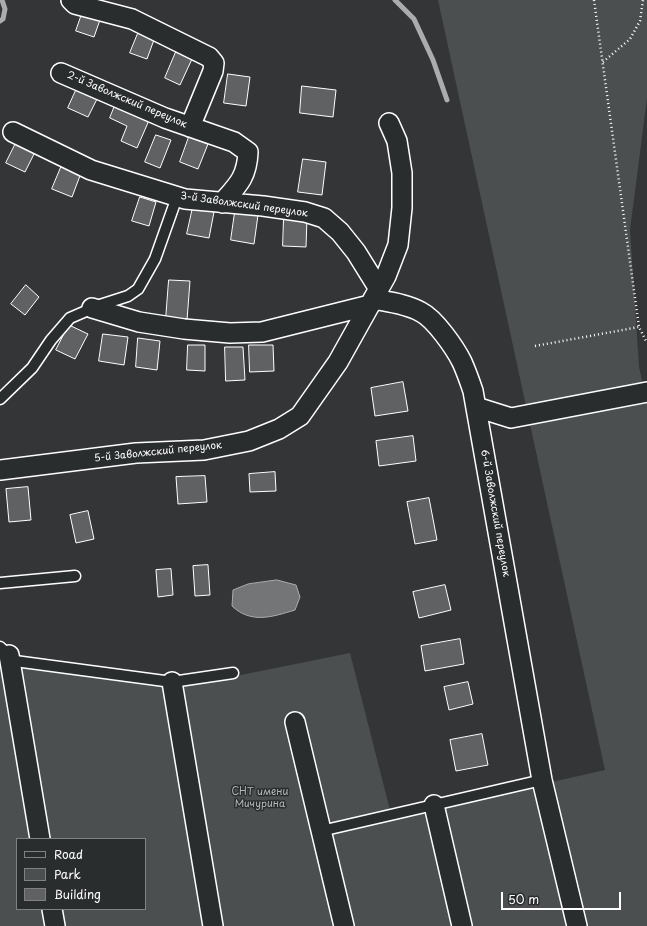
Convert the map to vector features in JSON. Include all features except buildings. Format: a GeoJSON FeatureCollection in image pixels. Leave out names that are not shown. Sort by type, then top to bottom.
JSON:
{"type":"FeatureCollection","features":[{"type":"Feature","properties":{"kind":"street"},"geometry":{"type":"LineString","coordinates":[[71,0],[75,4],[132,19],[209,57],[214,63],[213,71],[190,127]]}},
{"type":"Feature","properties":{"kind":"street","name":"2-й Заволжский переулок"},"geometry":{"type":"LineString","coordinates":[[61,73],[165,118],[234,142],[248,152],[248,165],[240,183],[222,203]]}},
{"type":"Feature","properties":{"kind":"street","name":"5-й Заволжский переулок"},"geometry":{"type":"LineString","coordinates":[[0,470],[136,453],[204,450],[249,441],[280,429],[300,416],[338,362],[386,276],[398,245],[402,208],[402,173],[397,141],[389,123]]}},
{"type":"Feature","properties":{"kind":"street","name":"3-й Заволжский переулок"},"geometry":{"type":"LineString","coordinates":[[13,132],[59,156],[91,170],[185,199],[262,206],[305,212],[324,218],[340,232],[356,252],[374,298]]}},
{"type":"Feature","properties":{"kind":"street"},"geometry":{"type":"LineString","coordinates":[[92,308],[139,322],[184,329],[230,333],[262,332],[314,320],[374,298]]}},
{"type":"Feature","properties":{"kind":"street","name":"6-й Заволжский переулок"},"geometry":{"type":"LineString","coordinates":[[374,298],[404,305],[422,312],[435,324],[447,338],[462,362],[473,391],[542,780],[577,926]]}},
{"type":"Feature","properties":{"kind":"street"},"geometry":{"type":"LineString","coordinates":[[476,407],[511,418],[647,392]]}},
{"type":"Feature","properties":{"kind":"street"},"geometry":{"type":"LineString","coordinates":[[4,651],[40,838]]}},
{"type":"Feature","properties":{"kind":"street"},"geometry":{"type":"LineString","coordinates":[[172,682],[213,926]]}},
{"type":"Feature","properties":{"kind":"street"},"geometry":{"type":"LineString","coordinates":[[295,722],[344,926]]}},
{"type":"Feature","properties":{"kind":"street"},"geometry":{"type":"LineString","coordinates":[[434,805],[462,926]]}},
{"type":"Feature","properties":{"kind":"street"},"geometry":{"type":"LineString","coordinates":[[52,910],[55,926]]}},
{"type":"Feature","properties":{"kind":"lane"},"geometry":{"type":"LineString","coordinates":[[0,399],[32,368],[51,340],[70,318],[92,308],[128,296],[138,289],[155,259],[178,197]]}},
{"type":"Feature","properties":{"kind":"lane"},"geometry":{"type":"LineString","coordinates":[[0,583],[75,576]]}},
{"type":"Feature","properties":{"kind":"lane"},"geometry":{"type":"LineString","coordinates":[[4,651],[15,661],[172,682],[233,673]]}},
{"type":"Feature","properties":{"kind":"lane"},"geometry":{"type":"LineString","coordinates":[[321,831],[542,780]]}},
{"type":"Feature","properties":{"kind":"path"},"geometry":{"type":"LineString","coordinates":[[594,0],[639,327],[647,343]]}},
{"type":"Feature","properties":{"kind":"path"},"geometry":{"type":"LineString","coordinates":[[602,62],[630,39],[640,21],[643,0]]}},
{"type":"Feature","properties":{"kind":"path"},"geometry":{"type":"LineString","coordinates":[[535,346],[639,327]]}},
{"type":"Feature","properties":{"kind":"green space","name":"СНТ имени Мичурина"},"geometry":{"type":"Polygon","coordinates":[[[438,0],[647,0],[647,98],[630,230],[639,367],[647,403],[647,926],[0,926],[0,652],[14,665],[168,687],[201,683],[350,653],[392,818],[605,770],[438,0]]]}},
{"type":"Feature","properties":{"kind":"shaded area"},"geometry":{"type":"Polygon","coordinates":[[[277,580],[296,585],[300,597],[295,610],[270,617],[254,617],[239,612],[232,606],[233,590],[248,584],[277,580]]]}},
{"type":"Feature","properties":{"kind":"waterway"},"geometry":{"type":"LineString","coordinates":[[0,21],[3,19],[5,9],[2,0]]}},
{"type":"Feature","properties":{"kind":"waterway"},"geometry":{"type":"LineString","coordinates":[[395,0],[414,19],[433,60],[447,100]]}}]}
